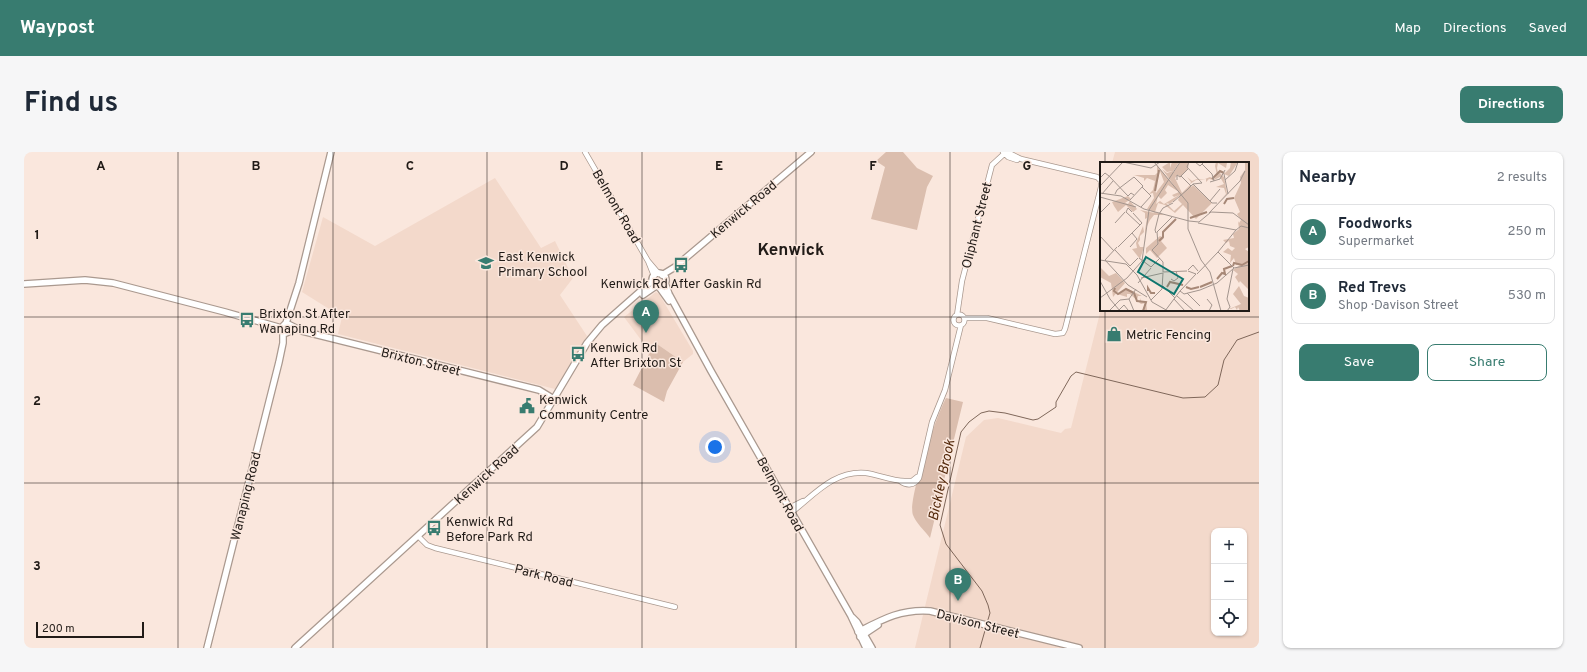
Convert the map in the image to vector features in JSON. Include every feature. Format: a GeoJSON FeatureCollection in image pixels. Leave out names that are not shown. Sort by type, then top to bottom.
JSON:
{"type":"FeatureCollection","features":[{"type":"Feature","properties":{"kind":"main road","name":"Wanaping Road"},"geometry":{"type":"LineString","coordinates":[[208,648],[236,534],[239,528],[240,514],[283,343],[288,329],[331,152]]}},
{"type":"Feature","properties":{"kind":"main road","name":"Kenwick Road"},"geometry":{"type":"LineString","coordinates":[[557,398],[588,341],[600,328],[811,152]]}},
{"type":"Feature","properties":{"kind":"main road","name":"Kenwick Road"},"geometry":{"type":"LineString","coordinates":[[300,648],[537,427],[597,335],[647,292],[658,287],[660,278]]}},
{"type":"Feature","properties":{"kind":"main road","name":"Belmont Road"},"geometry":{"type":"LineString","coordinates":[[660,278],[658,287],[711,371]]}},
{"type":"Feature","properties":{"kind":"main road","name":"Belmont Road"},"geometry":{"type":"LineString","coordinates":[[660,278],[711,371],[861,633]]}},
{"type":"Feature","properties":{"kind":"main road","name":"Brixton Street"},"geometry":{"type":"LineString","coordinates":[[24,284],[85,280],[106,282],[288,329],[302,331],[539,390],[557,398]]}},
{"type":"Feature","properties":{"kind":"main road","name":"Wanaping Road"},"geometry":{"type":"LineString","coordinates":[[288,329],[285,323],[299,283]]}},
{"type":"Feature","properties":{"kind":"main road","name":"Brixton Street"},"geometry":{"type":"LineString","coordinates":[[224,312],[285,323]]}},
{"type":"Feature","properties":{"kind":"main road","name":"Kenwick Road"},"geometry":{"type":"LineString","coordinates":[[295,648],[419,537]]}},
{"type":"Feature","properties":{"kind":"main road","name":"Davison Street"},"geometry":{"type":"LineString","coordinates":[[861,633],[900,614],[910,611],[930,611],[1079,648]]}},
{"type":"Feature","properties":{"kind":"main road"},"geometry":{"type":"LineString","coordinates":[[861,633],[866,648]]}},
{"type":"Feature","properties":{"kind":"main road"},"geometry":{"type":"LineString","coordinates":[[861,633],[872,648]]}},
{"type":"Feature","properties":{"kind":"street","name":"Belmont Road"},"geometry":{"type":"LineString","coordinates":[[586,152],[648,261],[660,278]]}},
{"type":"Feature","properties":{"kind":"street"},"geometry":{"type":"LineString","coordinates":[[1005,152],[1021,159],[1097,178],[1100,180]]}},
{"type":"Feature","properties":{"kind":"street","name":"Oliphant Street"},"geometry":{"type":"LineString","coordinates":[[790,510],[805,501],[834,479],[852,473],[872,474],[900,481],[907,485],[914,484],[920,478],[920,472],[932,422],[945,390],[962,319],[960,305],[962,281],[990,172],[995,161],[1005,152]]}},
{"type":"Feature","properties":{"kind":"street"},"geometry":{"type":"LineString","coordinates":[[955,324],[954,320],[987,318],[1055,334],[1062,333],[1074,298],[1100,191]]}},
{"type":"Feature","properties":{"kind":"street"},"geometry":{"type":"LineString","coordinates":[[955,324],[962,319]]}},
{"type":"Feature","properties":{"kind":"street","name":"Oliphant Street"},"geometry":{"type":"LineString","coordinates":[[955,324],[958,336]]}},
{"type":"Feature","properties":{"kind":"street","name":"Park Road"},"geometry":{"type":"LineString","coordinates":[[419,537],[427,545],[435,548],[675,607]]}},
{"type":"Feature","properties":{"kind":"shaded area"},"geometry":{"type":"Polygon","coordinates":[[[886,152],[903,152],[917,168],[933,176],[927,187],[917,230],[871,219],[885,167],[876,161],[886,152]]]}},
{"type":"Feature","properties":{"kind":"shaded area"},"geometry":{"type":"Polygon","coordinates":[[[1115,152],[1259,152],[1259,648],[915,648],[966,437],[984,420],[998,418],[1061,433],[1065,429],[1071,428],[1100,311],[1249,311],[1249,162],[1112,162],[1115,152]]]}},
{"type":"Feature","properties":{"kind":"shaded area"},"geometry":{"type":"Polygon","coordinates":[[[495,178],[541,248],[555,241],[573,278],[560,295],[587,336],[555,389],[338,334],[342,317],[302,292],[323,217],[375,246],[495,178]]]}},
{"type":"Feature","properties":{"kind":"shaded area"},"geometry":{"type":"Polygon","coordinates":[[[656,292],[659,294],[693,351],[693,354],[683,362],[657,344],[650,352],[624,317],[656,292]]]}},
{"type":"Feature","properties":{"kind":"shaded area"},"geometry":{"type":"Polygon","coordinates":[[[657,344],[683,362],[667,391],[664,402],[633,385],[650,352],[657,344]]]}},
{"type":"Feature","properties":{"kind":"shaded area"},"geometry":{"type":"Polygon","coordinates":[[[946,398],[963,402],[930,538],[914,518],[912,507],[918,476],[936,421],[946,398]]]}},
{"type":"Feature","properties":{"kind":"waterway","name":"Bickley Brook"},"geometry":{"type":"LineString","coordinates":[[987,623],[990,613],[982,591],[946,544],[940,525],[961,432],[969,422],[981,413],[989,411],[1005,413],[1033,420],[1038,419],[1056,407],[1056,402],[1071,376],[1076,372],[1183,398],[1205,397],[1218,385],[1224,360],[1237,340],[1259,332]]}},
{"type":"Feature","properties":{"kind":"waterway","name":"Bickley Brook"},"geometry":{"type":"LineString","coordinates":[[980,648],[986,627]]}},
{"type":"Feature","properties":{"kind":"place","name":"East Kenwick Primary School"},"geometry":{"type":"Point","coordinates":[486,263]}},
{"type":"Feature","properties":{"kind":"place","name":"Kenwick Rd After Gaskin Rd"},"geometry":{"type":"Point","coordinates":[681,265]}},
{"type":"Feature","properties":{"kind":"place","name":"Brixton St After Wanaping Rd"},"geometry":{"type":"Point","coordinates":[247,320]}},
{"type":"Feature","properties":{"kind":"place","name":"Foodworks"},"geometry":{"type":"Point","coordinates":[646,333]}},
{"type":"Feature","properties":{"kind":"place","name":"Metric Fencing"},"geometry":{"type":"Point","coordinates":[1114,334]}},
{"type":"Feature","properties":{"kind":"place","name":"Kenwick Rd After Brixton St"},"geometry":{"type":"Point","coordinates":[578,354]}},
{"type":"Feature","properties":{"kind":"place","name":"Kenwick Community Centre"},"geometry":{"type":"Point","coordinates":[527,406]}},
{"type":"Feature","properties":{"kind":"place","name":"Kenwick Rd Before Park Rd"},"geometry":{"type":"Point","coordinates":[434,528]}},
{"type":"Feature","properties":{"kind":"place","name":"Red Trevs"},"geometry":{"type":"Point","coordinates":[958,601]}},
{"type":"Feature","properties":{"kind":"district","name":"Kenwick"},"geometry":{"type":"Point","coordinates":[791,249]}}]}
